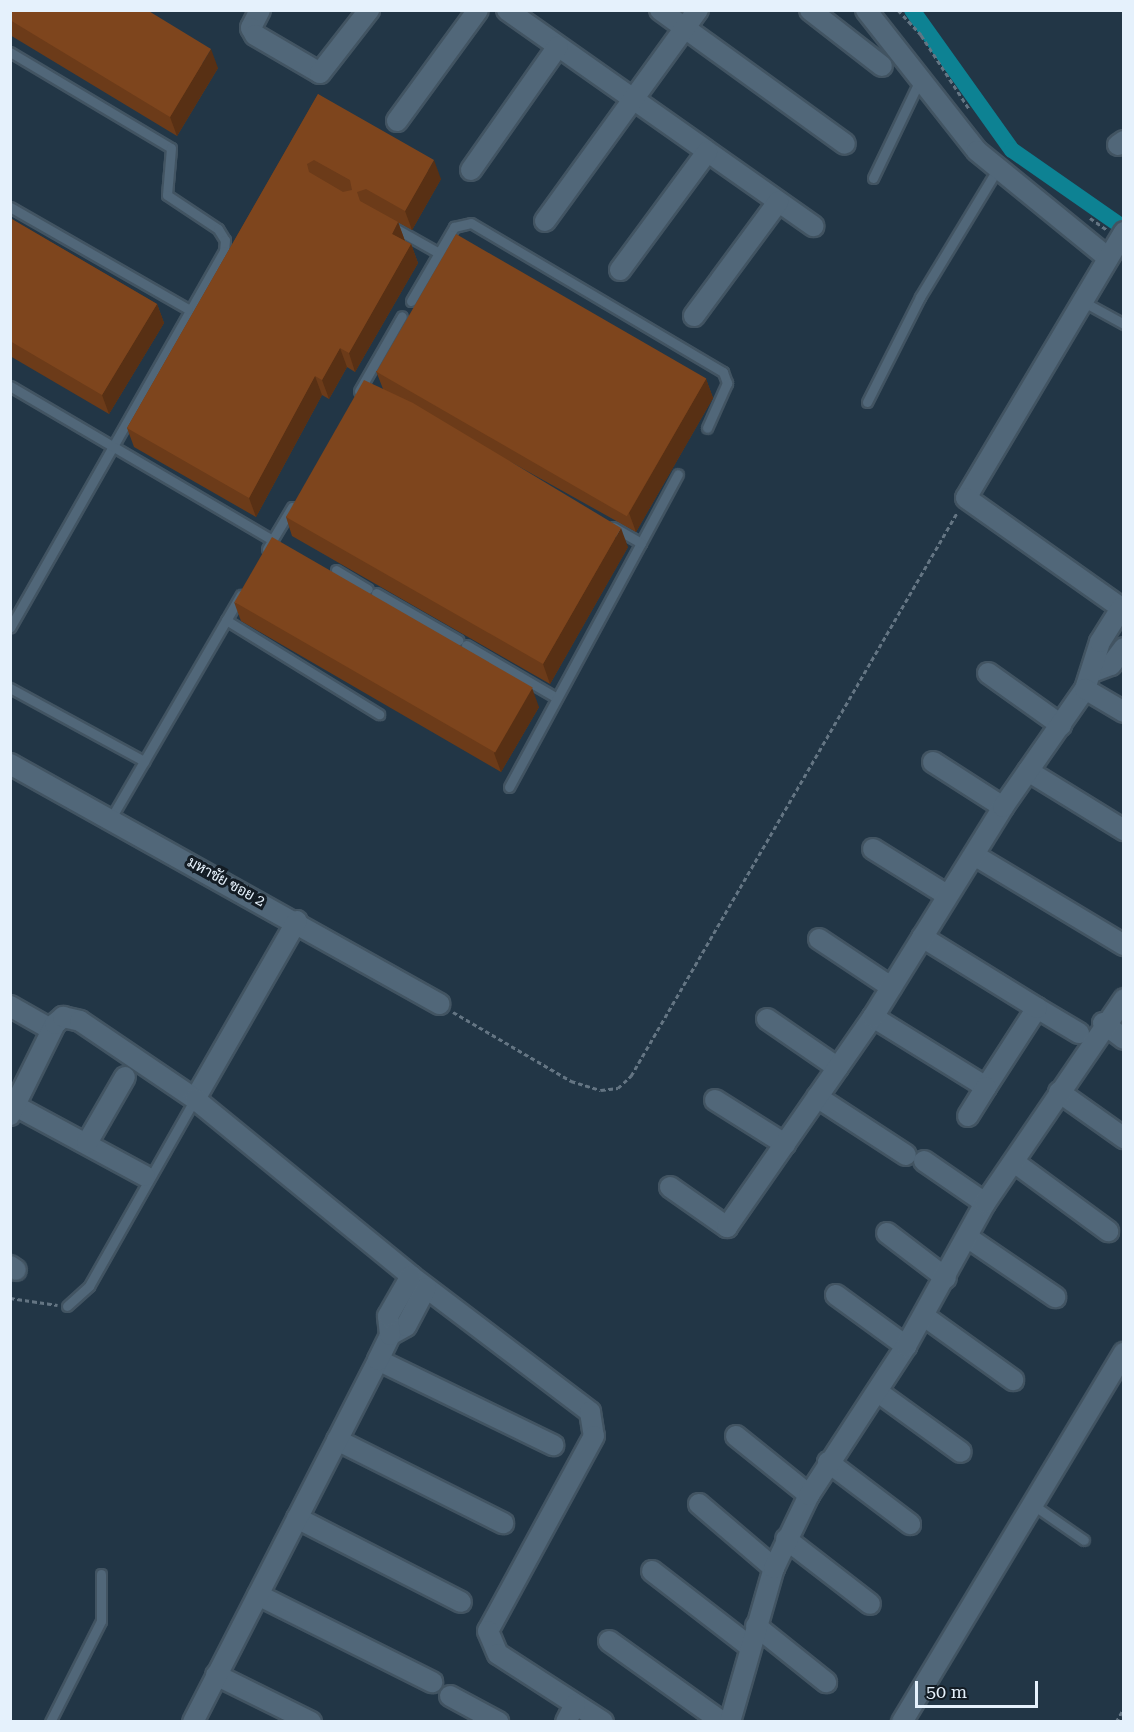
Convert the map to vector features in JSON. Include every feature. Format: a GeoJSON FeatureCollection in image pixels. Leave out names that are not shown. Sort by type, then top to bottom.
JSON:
{"type":"FeatureCollection","features":[{"type":"Feature","properties":{"kind":"street"},"geometry":{"type":"LineString","coordinates":[[260,10],[251,28],[255,35],[320,73],[369,10]]}},
{"type":"Feature","properties":{"kind":"street"},"geometry":{"type":"LineString","coordinates":[[397,121],[478,10]]}},
{"type":"Feature","properties":{"kind":"street"},"geometry":{"type":"LineString","coordinates":[[507,10],[813,226]]}},
{"type":"Feature","properties":{"kind":"street"},"geometry":{"type":"LineString","coordinates":[[660,10],[846,144]]}},
{"type":"Feature","properties":{"kind":"street"},"geometry":{"type":"LineString","coordinates":[[545,220],[635,100],[698,10]]}},
{"type":"Feature","properties":{"kind":"street"},"geometry":{"type":"LineString","coordinates":[[810,10],[882,66]]}},
{"type":"Feature","properties":{"kind":"street"},"geometry":{"type":"LineString","coordinates":[[670,1187],[727,1227],[873,1017],[1003,807],[1085,689],[1095,672],[1097,649],[1122,609],[966,498],[1115,242],[997,170],[866,10]]}},
{"type":"Feature","properties":{"kind":"street"},"geometry":{"type":"LineString","coordinates":[[471,170],[558,46]]}},
{"type":"Feature","properties":{"kind":"street"},"geometry":{"type":"LineString","coordinates":[[620,270],[707,152]]}},
{"type":"Feature","properties":{"kind":"street"},"geometry":{"type":"LineString","coordinates":[[694,316],[778,202]]}},
{"type":"Feature","properties":{"kind":"street"},"geometry":{"type":"LineString","coordinates":[[1095,672],[1112,665],[1124,648]]}},
{"type":"Feature","properties":{"kind":"street"},"geometry":{"type":"LineString","coordinates":[[988,673],[1060,725]]}},
{"type":"Feature","properties":{"kind":"street"},"geometry":{"type":"LineString","coordinates":[[1085,689],[1124,712]]}},
{"type":"Feature","properties":{"kind":"street"},"geometry":{"type":"LineString","coordinates":[[933,762],[1003,807]]}},
{"type":"Feature","properties":{"kind":"street","name":"มหาชัย ซอย 2"},"geometry":{"type":"LineString","coordinates":[[10,764],[297,921],[439,1004]]}},
{"type":"Feature","properties":{"kind":"street"},"geometry":{"type":"LineString","coordinates":[[1028,771],[1124,830]]}},
{"type":"Feature","properties":{"kind":"street"},"geometry":{"type":"LineString","coordinates":[[873,849],[947,895]]}},
{"type":"Feature","properties":{"kind":"street"},"geometry":{"type":"LineString","coordinates":[[974,855],[1124,945]]}},
{"type":"Feature","properties":{"kind":"street"},"geometry":{"type":"LineString","coordinates":[[195,1099],[297,921]]}},
{"type":"Feature","properties":{"kind":"street"},"geometry":{"type":"LineString","coordinates":[[922,936],[1078,1033]]}},
{"type":"Feature","properties":{"kind":"street"},"geometry":{"type":"LineString","coordinates":[[819,939],[891,987]]}},
{"type":"Feature","properties":{"kind":"street"},"geometry":{"type":"LineString","coordinates":[[609,1641],[724,1718],[774,1568],[809,1495],[828,1462],[878,1392],[906,1346],[946,1278],[985,1203],[1103,1023],[1124,999]]}},
{"type":"Feature","properties":{"kind":"street"},"geometry":{"type":"LineString","coordinates":[[10,1006],[52,1030]]}},
{"type":"Feature","properties":{"kind":"street"},"geometry":{"type":"LineString","coordinates":[[968,1116],[1037,1008]]}},
{"type":"Feature","properties":{"kind":"street"},"geometry":{"type":"LineString","coordinates":[[146,1176],[87,1143],[12,1108],[52,1030],[63,1017],[80,1021],[195,1099],[426,1288],[562,1389],[595,1424],[589,1448],[488,1631],[498,1654],[603,1722]]}},
{"type":"Feature","properties":{"kind":"street"},"geometry":{"type":"LineString","coordinates":[[873,1017],[986,1088]]}},
{"type":"Feature","properties":{"kind":"street"},"geometry":{"type":"LineString","coordinates":[[767,1019],[838,1068]]}},
{"type":"Feature","properties":{"kind":"street"},"geometry":{"type":"LineString","coordinates":[[1103,1023],[1124,1039]]}},
{"type":"Feature","properties":{"kind":"street"},"geometry":{"type":"LineString","coordinates":[[87,1143],[125,1077]]}},
{"type":"Feature","properties":{"kind":"street"},"geometry":{"type":"LineString","coordinates":[[1059,1092],[1124,1137]]}},
{"type":"Feature","properties":{"kind":"street"},"geometry":{"type":"LineString","coordinates":[[817,1097],[985,1203]]}},
{"type":"Feature","properties":{"kind":"street"},"geometry":{"type":"LineString","coordinates":[[715,1100],[785,1144]]}},
{"type":"Feature","properties":{"kind":"street"},"geometry":{"type":"LineString","coordinates":[[1014,1162],[1108,1231]]}},
{"type":"Feature","properties":{"kind":"street"},"geometry":{"type":"LineString","coordinates":[[887,1233],[946,1278]]}},
{"type":"Feature","properties":{"kind":"street"},"geometry":{"type":"LineString","coordinates":[[968,1237],[1055,1297]]}},
{"type":"Feature","properties":{"kind":"street"},"geometry":{"type":"LineString","coordinates":[[192,1722],[378,1360],[390,1335],[388,1316],[411,1276]]}},
{"type":"Feature","properties":{"kind":"street"},"geometry":{"type":"LineString","coordinates":[[390,1335],[406,1326],[426,1288]]}},
{"type":"Feature","properties":{"kind":"street"},"geometry":{"type":"LineString","coordinates":[[836,1295],[906,1346]]}},
{"type":"Feature","properties":{"kind":"street"},"geometry":{"type":"LineString","coordinates":[[924,1316],[1013,1380]]}},
{"type":"Feature","properties":{"kind":"street"},"geometry":{"type":"LineString","coordinates":[[902,1722],[1124,1352]]}},
{"type":"Feature","properties":{"kind":"street"},"geometry":{"type":"LineString","coordinates":[[378,1360],[553,1445]]}},
{"type":"Feature","properties":{"kind":"street"},"geometry":{"type":"LineString","coordinates":[[878,1392],[961,1452]]}},
{"type":"Feature","properties":{"kind":"street"},"geometry":{"type":"LineString","coordinates":[[736,1436],[809,1495]]}},
{"type":"Feature","properties":{"kind":"street"},"geometry":{"type":"LineString","coordinates":[[337,1440],[503,1522]]}},
{"type":"Feature","properties":{"kind":"street"},"geometry":{"type":"LineString","coordinates":[[828,1462],[910,1524]]}},
{"type":"Feature","properties":{"kind":"street"},"geometry":{"type":"LineString","coordinates":[[699,1504],[774,1568]]}},
{"type":"Feature","properties":{"kind":"street"},"geometry":{"type":"LineString","coordinates":[[297,1518],[461,1602]]}},
{"type":"Feature","properties":{"kind":"street"},"geometry":{"type":"LineString","coordinates":[[786,1539],[870,1604]]}},
{"type":"Feature","properties":{"kind":"street"},"geometry":{"type":"LineString","coordinates":[[652,1571],[749,1646]]}},
{"type":"Feature","properties":{"kind":"street"},"geometry":{"type":"LineString","coordinates":[[258,1595],[432,1682]]}},
{"type":"Feature","properties":{"kind":"street"},"geometry":{"type":"LineString","coordinates":[[756,1626],[826,1682]]}},
{"type":"Feature","properties":{"kind":"street"},"geometry":{"type":"LineString","coordinates":[[216,1676],[311,1722]]}},
{"type":"Feature","properties":{"kind":"street"},"geometry":{"type":"LineString","coordinates":[[450,1696],[498,1722]]}},
{"type":"Feature","properties":{"kind":"street"},"geometry":{"type":"LineString","coordinates":[[566,1722],[575,1704]]}},
{"type":"Feature","properties":{"kind":"lane"},"geometry":{"type":"LineString","coordinates":[[10,52],[171,148],[167,195],[218,229],[225,240],[10,627]]}},
{"type":"Feature","properties":{"kind":"lane"},"geometry":{"type":"LineString","coordinates":[[873,178],[922,76]]}},
{"type":"Feature","properties":{"kind":"lane"},"geometry":{"type":"LineString","coordinates":[[867,402],[920,297],[997,170]]}},
{"type":"Feature","properties":{"kind":"lane"},"geometry":{"type":"LineString","coordinates":[[10,207],[188,309]]}},
{"type":"Feature","properties":{"kind":"lane"},"geometry":{"type":"LineString","coordinates":[[380,219],[439,253]]}},
{"type":"Feature","properties":{"kind":"lane"},"geometry":{"type":"LineString","coordinates":[[411,301],[454,227],[471,223],[723,372],[727,383],[707,428]]}},
{"type":"Feature","properties":{"kind":"lane"},"geometry":{"type":"LineString","coordinates":[[1082,301],[1124,324]]}},
{"type":"Feature","properties":{"kind":"lane"},"geometry":{"type":"LineString","coordinates":[[350,406],[402,316]]}},
{"type":"Feature","properties":{"kind":"lane"},"geometry":{"type":"LineString","coordinates":[[10,386],[272,540]]}},
{"type":"Feature","properties":{"kind":"lane"},"geometry":{"type":"LineString","coordinates":[[362,386],[371,391]]}},
{"type":"Feature","properties":{"kind":"lane"},"geometry":{"type":"LineString","coordinates":[[509,787],[678,474]]}},
{"type":"Feature","properties":{"kind":"lane"},"geometry":{"type":"LineString","coordinates":[[261,560],[296,499]]}},
{"type":"Feature","properties":{"kind":"lane"},"geometry":{"type":"LineString","coordinates":[[600,520],[641,543]]}},
{"type":"Feature","properties":{"kind":"lane"},"geometry":{"type":"LineString","coordinates":[[336,570],[557,698]]}},
{"type":"Feature","properties":{"kind":"lane"},"geometry":{"type":"LineString","coordinates":[[111,819],[249,580]]}},
{"type":"Feature","properties":{"kind":"lane"},"geometry":{"type":"LineString","coordinates":[[226,620],[379,714]]}},
{"type":"Feature","properties":{"kind":"lane"},"geometry":{"type":"LineString","coordinates":[[10,688],[144,761]]}},
{"type":"Feature","properties":{"kind":"lane"},"geometry":{"type":"LineString","coordinates":[[67,1306],[88,1286],[195,1099]]}},
{"type":"Feature","properties":{"kind":"lane"},"geometry":{"type":"LineString","coordinates":[[1032,1504],[1084,1540]]}},
{"type":"Feature","properties":{"kind":"lane"},"geometry":{"type":"LineString","coordinates":[[50,1722],[101,1622],[101,1574]]}},
{"type":"Feature","properties":{"kind":"path"},"geometry":{"type":"LineString","coordinates":[[898,10],[921,35],[976,120]]}},
{"type":"Feature","properties":{"kind":"path"},"geometry":{"type":"LineString","coordinates":[[1083,214],[1115,242]]}},
{"type":"Feature","properties":{"kind":"path"},"geometry":{"type":"LineString","coordinates":[[439,1004],[571,1081],[601,1090],[618,1088],[631,1076],[966,498]]}},
{"type":"Feature","properties":{"kind":"path"},"geometry":{"type":"LineString","coordinates":[[10,1298],[67,1306]]}},
{"type":"Feature","properties":{"kind":"path"},"geometry":{"type":"LineString","coordinates":[[1116,1722],[1124,1708]]}},
{"type":"Feature","properties":{"kind":"building"},"geometry":{"type":"Polygon","coordinates":[[[10,10],[147,10],[211,49],[170,117],[10,20],[10,10]]]}},
{"type":"Feature","properties":{"kind":"building"},"geometry":{"type":"Polygon","coordinates":[[[318,94],[434,160],[405,211],[366,189],[357,192],[360,201],[398,222],[392,234],[411,244],[349,353],[340,348],[322,380],[315,376],[249,498],[127,428],[318,94]],[[314,160],[307,164],[309,172],[343,192],[352,190],[350,180],[314,160]]]}},
{"type":"Feature","properties":{"kind":"building"},"geometry":{"type":"Polygon","coordinates":[[[10,218],[157,304],[102,395],[10,341],[10,218]]]}},
{"type":"Feature","properties":{"kind":"building"},"geometry":{"type":"Polygon","coordinates":[[[456,234],[706,378],[627,516],[376,372],[456,234]]]}},
{"type":"Feature","properties":{"kind":"building"},"geometry":{"type":"Polygon","coordinates":[[[364,380],[413,403],[621,528],[543,664],[286,517],[364,380]]]}},
{"type":"Feature","properties":{"kind":"building"},"geometry":{"type":"Polygon","coordinates":[[[272,537],[533,688],[495,752],[234,602],[272,537]]]}},
{"type":"Feature","properties":{"kind":"waterway"},"geometry":{"type":"LineString","coordinates":[[912,10],[1012,150],[1124,228]]}}]}
